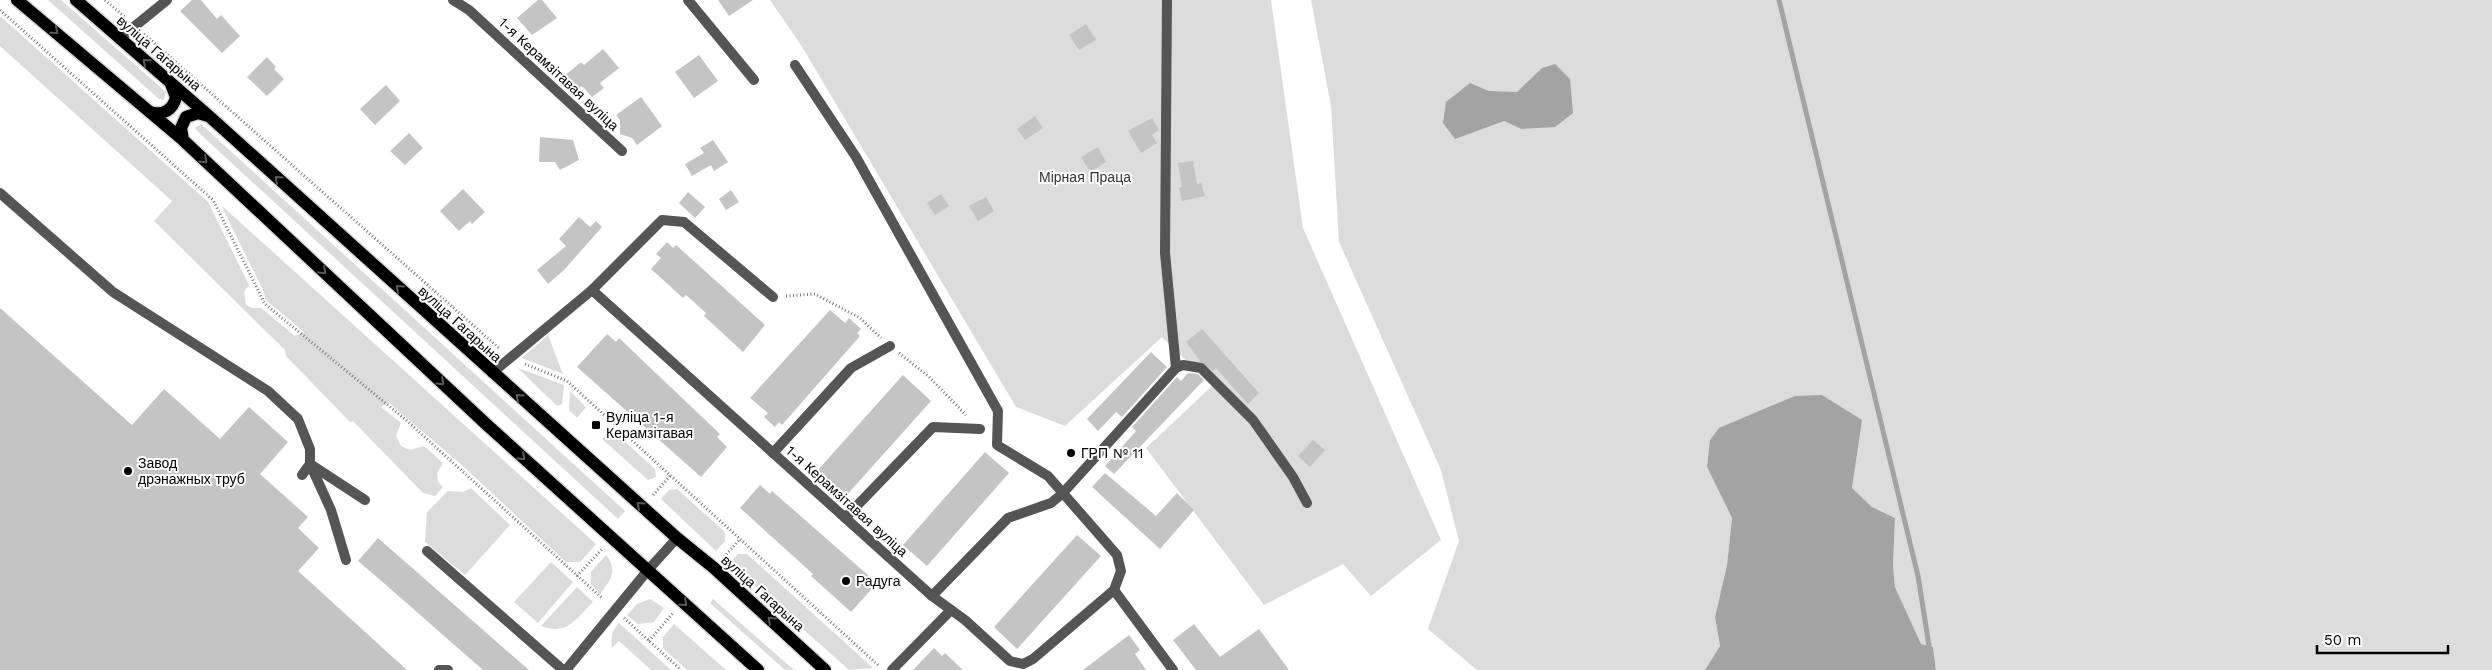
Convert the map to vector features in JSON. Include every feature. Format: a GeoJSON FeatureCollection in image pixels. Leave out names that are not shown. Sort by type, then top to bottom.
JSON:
{"type":"FeatureCollection","features":[{"type":"Feature","properties":{"kind":"main road"},"geometry":{"type":"LineString","coordinates":[[17,0],[183,140],[486,424],[758,670]]}},
{"type":"Feature","properties":{"kind":"main road","name":"вуліца Гагарына"},"geometry":{"type":"LineString","coordinates":[[76,0],[210,117],[492,373],[677,538],[714,568],[825,670]]}},
{"type":"Feature","properties":{"kind":"main road"},"geometry":{"type":"LineString","coordinates":[[150,112],[162,113],[172,107],[175,91],[169,82]]}},
{"type":"Feature","properties":{"kind":"main road"},"geometry":{"type":"LineString","coordinates":[[183,140],[181,128],[186,117],[198,113],[210,117]]}},
{"type":"Feature","properties":{"kind":"street"},"geometry":{"type":"LineString","coordinates":[[119,39],[167,0]]}},
{"type":"Feature","properties":{"kind":"street","name":"1-я Керамзітавая вуліца"},"geometry":{"type":"LineString","coordinates":[[453,0],[470,10],[622,151]]}},
{"type":"Feature","properties":{"kind":"street"},"geometry":{"type":"LineString","coordinates":[[688,0],[754,80]]}},
{"type":"Feature","properties":{"kind":"street"},"geometry":{"type":"LineString","coordinates":[[1167,0],[1165,253],[1176,368]]}},
{"type":"Feature","properties":{"kind":"street"},"geometry":{"type":"LineString","coordinates":[[795,65],[856,157],[998,411],[997,444],[1048,476],[1117,555],[1121,571],[1114,590],[1173,670]]}},
{"type":"Feature","properties":{"kind":"street"},"geometry":{"type":"LineString","coordinates":[[0,193],[113,292],[268,391],[298,419],[310,449],[310,464],[331,510],[346,560]]}},
{"type":"Feature","properties":{"kind":"street"},"geometry":{"type":"LineString","coordinates":[[492,373],[592,290],[662,220],[684,222],[773,298]]}},
{"type":"Feature","properties":{"kind":"street","name":"1-я Керамзітавая вуліца"},"geometry":{"type":"LineString","coordinates":[[592,290],[932,596],[1010,661],[1022,664],[1033,659],[1114,590]]}},
{"type":"Feature","properties":{"kind":"street"},"geometry":{"type":"LineString","coordinates":[[774,453],[850,368],[890,346]]}},
{"type":"Feature","properties":{"kind":"street"},"geometry":{"type":"LineString","coordinates":[[932,596],[1008,518],[1051,503],[1062,494],[1176,368],[1193,366],[1200,368],[1254,420],[1293,477],[1307,503]]}},
{"type":"Feature","properties":{"kind":"street"},"geometry":{"type":"LineString","coordinates":[[845,518],[933,427],[980,429]]}},
{"type":"Feature","properties":{"kind":"street"},"geometry":{"type":"LineString","coordinates":[[302,475],[310,464]]}},
{"type":"Feature","properties":{"kind":"street"},"geometry":{"type":"LineString","coordinates":[[310,464],[365,500]]}},
{"type":"Feature","properties":{"kind":"street"},"geometry":{"type":"LineString","coordinates":[[427,551],[564,670],[677,538]]}},
{"type":"Feature","properties":{"kind":"street"},"geometry":{"type":"LineString","coordinates":[[892,670],[951,610]]}},
{"type":"Feature","properties":{"kind":"street"},"geometry":{"type":"LineString","coordinates":[[439,670],[448,670]]}},
{"type":"Feature","properties":{"kind":"path"},"geometry":{"type":"LineString","coordinates":[[105,0],[510,358],[567,381],[739,540],[884,670]]}},
{"type":"Feature","properties":{"kind":"path"},"geometry":{"type":"LineString","coordinates":[[0,10],[213,200],[265,304],[406,420],[603,599]]}},
{"type":"Feature","properties":{"kind":"path"},"geometry":{"type":"LineString","coordinates":[[653,495],[670,476]]}},
{"type":"Feature","properties":{"kind":"path"},"geometry":{"type":"LineString","coordinates":[[723,558],[739,540]]}},
{"type":"Feature","properties":{"kind":"path"},"geometry":{"type":"LineString","coordinates":[[577,576],[604,548]]}},
{"type":"Feature","properties":{"kind":"path"},"geometry":{"type":"LineString","coordinates":[[649,640],[674,613]]}},
{"type":"Feature","properties":{"kind":"path"},"geometry":{"type":"LineString","coordinates":[[621,616],[681,670]]}},
{"type":"Feature","properties":{"kind":"green space"},"geometry":{"type":"Polygon","coordinates":[[[48,0],[61,0],[166,92],[164,100],[159,99],[48,0]]]}},
{"type":"Feature","properties":{"kind":"green space","name":"Мірная Праца"},"geometry":{"type":"Polygon","coordinates":[[[770,0],[1271,0],[1303,228],[1441,540],[1371,596],[1343,564],[1264,605],[1146,448],[1212,386],[1162,337],[1065,426],[1016,407],[801,45],[770,0]]]}},
{"type":"Feature","properties":{"kind":"green space"},"geometry":{"type":"Polygon","coordinates":[[[1311,0],[2492,0],[2492,670],[1936,670],[1933,647],[1921,644],[1895,587],[1893,566],[1895,518],[1872,507],[1852,488],[1861,420],[1846,411],[1707,467],[1732,518],[1727,565],[1715,617],[1720,646],[1705,670],[1477,670],[1428,629],[1459,541],[1441,470],[1339,242],[1331,106],[1311,0]],[[1542,68],[1517,93],[1489,91],[1470,83],[1504,121],[1521,129],[1542,68]]]}},
{"type":"Feature","properties":{"kind":"green space"},"geometry":{"type":"Polygon","coordinates":[[[0,16],[208,202],[249,285],[244,292],[246,305],[253,308],[261,308],[295,336],[304,332],[266,300],[263,290],[221,205],[596,544],[580,562],[566,562],[463,466],[389,403],[381,407],[401,423],[396,436],[401,446],[410,450],[424,446],[443,463],[437,473],[438,482],[443,487],[435,496],[423,493],[286,356],[285,350],[154,221],[172,201],[0,46],[0,16]]]}},
{"type":"Feature","properties":{"kind":"green space"},"geometry":{"type":"Polygon","coordinates":[[[201,124],[625,511],[618,519],[198,132],[195,128],[201,124]]]}},
{"type":"Feature","properties":{"kind":"green space"},"geometry":{"type":"Polygon","coordinates":[[[548,335],[563,374],[522,358],[548,335]]]}},
{"type":"Feature","properties":{"kind":"green space"},"geometry":{"type":"Polygon","coordinates":[[[518,368],[564,385],[562,404],[557,406],[518,368]]]}},
{"type":"Feature","properties":{"kind":"green space"},"geometry":{"type":"Polygon","coordinates":[[[570,391],[586,407],[577,418],[569,410],[570,391]]]}},
{"type":"Feature","properties":{"kind":"green space"},"geometry":{"type":"Polygon","coordinates":[[[611,429],[655,469],[656,477],[648,480],[602,439],[611,429]]]}},
{"type":"Feature","properties":{"kind":"green space"},"geometry":{"type":"Polygon","coordinates":[[[471,488],[510,525],[465,575],[425,542],[427,512],[448,491],[463,492],[471,488]]]}},
{"type":"Feature","properties":{"kind":"green space"},"geometry":{"type":"Polygon","coordinates":[[[677,489],[725,532],[725,541],[716,551],[661,499],[669,490],[677,489]]]}},
{"type":"Feature","properties":{"kind":"green space"},"geometry":{"type":"Polygon","coordinates":[[[738,554],[747,554],[873,668],[849,670],[729,563],[738,554]]]}},
{"type":"Feature","properties":{"kind":"green space"},"geometry":{"type":"Polygon","coordinates":[[[606,555],[612,565],[612,575],[600,594],[591,584],[591,572],[606,555]]]}},
{"type":"Feature","properties":{"kind":"green space"},"geometry":{"type":"Polygon","coordinates":[[[551,562],[573,582],[538,623],[514,602],[551,562]]]}},
{"type":"Feature","properties":{"kind":"green space"},"geometry":{"type":"Polygon","coordinates":[[[577,587],[593,602],[576,620],[564,627],[550,629],[541,626],[577,587]]]}},
{"type":"Feature","properties":{"kind":"green space"},"geometry":{"type":"Polygon","coordinates":[[[650,599],[664,608],[654,622],[638,624],[627,615],[637,604],[650,599]]]}},
{"type":"Feature","properties":{"kind":"green space"},"geometry":{"type":"Polygon","coordinates":[[[713,599],[794,670],[785,670],[710,603],[713,599]]]}},
{"type":"Feature","properties":{"kind":"green space"},"geometry":{"type":"Polygon","coordinates":[[[619,623],[671,670],[651,670],[619,641],[612,648],[612,635],[619,623]]]}},
{"type":"Feature","properties":{"kind":"green space"},"geometry":{"type":"Polygon","coordinates":[[[674,624],[726,670],[687,670],[663,648],[663,637],[674,624]]]}},
{"type":"Feature","properties":{"kind":"shaded area"},"geometry":{"type":"Polygon","coordinates":[[[1555,64],[1570,79],[1573,113],[1555,127],[1521,129],[1504,121],[1455,139],[1443,123],[1446,102],[1470,83],[1489,91],[1517,92],[1542,68],[1555,64]]]}},
{"type":"Feature","properties":{"kind":"shaded area"},"geometry":{"type":"Polygon","coordinates":[[[1822,395],[1862,420],[1852,488],[1872,507],[1895,518],[1893,566],[1895,587],[1921,644],[1933,647],[1936,670],[1705,670],[1720,646],[1715,617],[1727,565],[1732,518],[1707,467],[1710,440],[1719,428],[1795,396],[1822,395]]]}},
{"type":"Feature","properties":{"kind":"building"},"geometry":{"type":"Polygon","coordinates":[[[192,0],[201,0],[217,19],[221,15],[240,36],[222,53],[180,11],[192,0]]]}},
{"type":"Feature","properties":{"kind":"building"},"geometry":{"type":"Polygon","coordinates":[[[538,0],[542,0],[557,18],[532,35],[517,18],[538,0]]]}},
{"type":"Feature","properties":{"kind":"building"},"geometry":{"type":"Polygon","coordinates":[[[718,0],[753,0],[729,16],[718,0]]]}},
{"type":"Feature","properties":{"kind":"building"},"geometry":{"type":"Polygon","coordinates":[[[1086,24],[1096,40],[1079,50],[1069,35],[1086,24]]]}},
{"type":"Feature","properties":{"kind":"building"},"geometry":{"type":"Polygon","coordinates":[[[603,49],[619,68],[600,83],[604,88],[592,97],[582,86],[574,93],[562,78],[581,62],[584,65],[603,49]]]}},
{"type":"Feature","properties":{"kind":"building"},"geometry":{"type":"Polygon","coordinates":[[[699,55],[718,81],[694,98],[675,72],[699,55]]]}},
{"type":"Feature","properties":{"kind":"building"},"geometry":{"type":"Polygon","coordinates":[[[267,57],[276,67],[274,69],[284,79],[267,96],[247,77],[267,57]]]}},
{"type":"Feature","properties":{"kind":"building"},"geometry":{"type":"Polygon","coordinates":[[[386,85],[400,101],[375,125],[360,109],[386,85]]]}},
{"type":"Feature","properties":{"kind":"building"},"geometry":{"type":"Polygon","coordinates":[[[641,97],[662,126],[637,145],[632,138],[620,134],[620,120],[616,115],[641,97]]]}},
{"type":"Feature","properties":{"kind":"building"},"geometry":{"type":"Polygon","coordinates":[[[1035,116],[1043,128],[1025,140],[1017,129],[1035,116]]]}},
{"type":"Feature","properties":{"kind":"building"},"geometry":{"type":"Polygon","coordinates":[[[1152,118],[1159,130],[1152,135],[1157,143],[1141,153],[1128,131],[1152,118]]]}},
{"type":"Feature","properties":{"kind":"building"},"geometry":{"type":"Polygon","coordinates":[[[409,133],[423,148],[405,165],[390,151],[409,133]]]}},
{"type":"Feature","properties":{"kind":"building"},"geometry":{"type":"Polygon","coordinates":[[[540,137],[573,140],[579,160],[560,170],[555,162],[539,162],[540,137]]]}},
{"type":"Feature","properties":{"kind":"building"},"geometry":{"type":"Polygon","coordinates":[[[713,140],[728,162],[714,171],[711,165],[692,176],[685,164],[704,153],[700,148],[713,140]]]}},
{"type":"Feature","properties":{"kind":"building"},"geometry":{"type":"Polygon","coordinates":[[[1098,147],[1106,162],[1090,172],[1081,157],[1098,147]]]}},
{"type":"Feature","properties":{"kind":"building"},"geometry":{"type":"Polygon","coordinates":[[[1193,161],[1197,184],[1201,183],[1205,196],[1182,201],[1179,188],[1182,187],[1178,163],[1193,161]]]}},
{"type":"Feature","properties":{"kind":"building"},"geometry":{"type":"Polygon","coordinates":[[[463,189],[485,212],[472,224],[470,221],[459,231],[440,211],[463,189]]]}},
{"type":"Feature","properties":{"kind":"building"},"geometry":{"type":"Polygon","coordinates":[[[731,190],[739,202],[726,210],[719,199],[731,190]]]}},
{"type":"Feature","properties":{"kind":"building"},"geometry":{"type":"Polygon","coordinates":[[[688,192],[705,207],[695,218],[679,203],[688,192]]]}},
{"type":"Feature","properties":{"kind":"building"},"geometry":{"type":"Polygon","coordinates":[[[941,194],[949,206],[935,215],[927,203],[941,194]]]}},
{"type":"Feature","properties":{"kind":"building"},"geometry":{"type":"Polygon","coordinates":[[[986,197],[994,211],[978,221],[969,206],[986,197]]]}},
{"type":"Feature","properties":{"kind":"building"},"geometry":{"type":"Polygon","coordinates":[[[579,217],[590,227],[596,221],[602,227],[564,270],[548,284],[537,270],[566,246],[559,239],[579,217]]]}},
{"type":"Feature","properties":{"kind":"building"},"geometry":{"type":"Polygon","coordinates":[[[667,242],[673,248],[676,245],[765,325],[743,352],[704,316],[706,313],[686,295],[683,298],[651,269],[661,258],[656,254],[667,242]]]}},
{"type":"Feature","properties":{"kind":"building","name":"Завод дрэнажных труб"},"geometry":{"type":"Polygon","coordinates":[[[0,308],[132,425],[164,389],[220,439],[249,407],[288,442],[260,474],[308,517],[298,528],[319,548],[298,571],[407,670],[0,670],[0,308]]]}},
{"type":"Feature","properties":{"kind":"building"},"geometry":{"type":"Polygon","coordinates":[[[830,310],[845,323],[849,318],[861,329],[857,333],[860,336],[782,425],[779,422],[775,427],[764,417],[768,413],[750,398],[830,310]]]}},
{"type":"Feature","properties":{"kind":"building"},"geometry":{"type":"Polygon","coordinates":[[[1202,329],[1259,393],[1248,404],[1216,368],[1213,371],[1200,361],[1186,342],[1202,329]]]}},
{"type":"Feature","properties":{"kind":"building"},"geometry":{"type":"Polygon","coordinates":[[[607,334],[616,342],[619,338],[720,434],[717,437],[727,447],[701,477],[577,367],[607,334]]]}},
{"type":"Feature","properties":{"kind":"building"},"geometry":{"type":"Polygon","coordinates":[[[1151,352],[1167,367],[1122,417],[1116,412],[1098,431],[1087,419],[1151,352]]]}},
{"type":"Feature","properties":{"kind":"building"},"geometry":{"type":"Polygon","coordinates":[[[1188,373],[1198,374],[1204,380],[1114,474],[1105,466],[1136,431],[1132,427],[1177,377],[1181,381],[1188,373]]]}},
{"type":"Feature","properties":{"kind":"building"},"geometry":{"type":"Polygon","coordinates":[[[903,375],[931,401],[845,497],[817,471],[903,375]]]}},
{"type":"Feature","properties":{"kind":"building"},"geometry":{"type":"Polygon","coordinates":[[[1313,440],[1325,450],[1310,467],[1298,456],[1313,440]]]}},
{"type":"Feature","properties":{"kind":"building"},"geometry":{"type":"Polygon","coordinates":[[[985,452],[1009,473],[927,566],[903,545],[985,452]]]}},
{"type":"Feature","properties":{"kind":"building"},"geometry":{"type":"Polygon","coordinates":[[[1105,473],[1156,516],[1177,493],[1194,510],[1160,549],[1092,487],[1105,473]]]}},
{"type":"Feature","properties":{"kind":"building"},"geometry":{"type":"Polygon","coordinates":[[[760,485],[770,494],[772,491],[877,583],[851,612],[811,576],[813,574],[740,508],[760,485]]]}},
{"type":"Feature","properties":{"kind":"building"},"geometry":{"type":"Polygon","coordinates":[[[1077,535],[1101,556],[1017,649],[994,627],[1077,535]]]}},
{"type":"Feature","properties":{"kind":"building"},"geometry":{"type":"Polygon","coordinates":[[[378,538],[529,670],[483,670],[358,561],[378,538]]]}},
{"type":"Feature","properties":{"kind":"building"},"geometry":{"type":"Polygon","coordinates":[[[1194,624],[1220,657],[1259,629],[1289,670],[1196,670],[1173,640],[1194,624]]]}},
{"type":"Feature","properties":{"kind":"building"},"geometry":{"type":"Polygon","coordinates":[[[1129,635],[1140,650],[1135,654],[1146,670],[1083,670],[1129,635]]]}},
{"type":"Feature","properties":{"kind":"building"},"geometry":{"type":"Polygon","coordinates":[[[934,648],[942,656],[945,653],[963,670],[913,670],[934,648]]]}},
{"type":"Feature","properties":{"kind":"waterway"},"geometry":{"type":"LineString","coordinates":[[1779,0],[1918,576],[1930,652]]}},
{"type":"Feature","properties":{"kind":"place","name":"Вуліца 1-я Керамзітавая"},"geometry":{"type":"Point","coordinates":[596,425]}},
{"type":"Feature","properties":{"kind":"place","name":"ГРП № 11"},"geometry":{"type":"Point","coordinates":[1071,453]}},
{"type":"Feature","properties":{"kind":"place","name":"Завод дрэнажных труб"},"geometry":{"type":"Point","coordinates":[128,471]}},
{"type":"Feature","properties":{"kind":"place","name":"Радуга"},"geometry":{"type":"Point","coordinates":[846,581]}}]}
